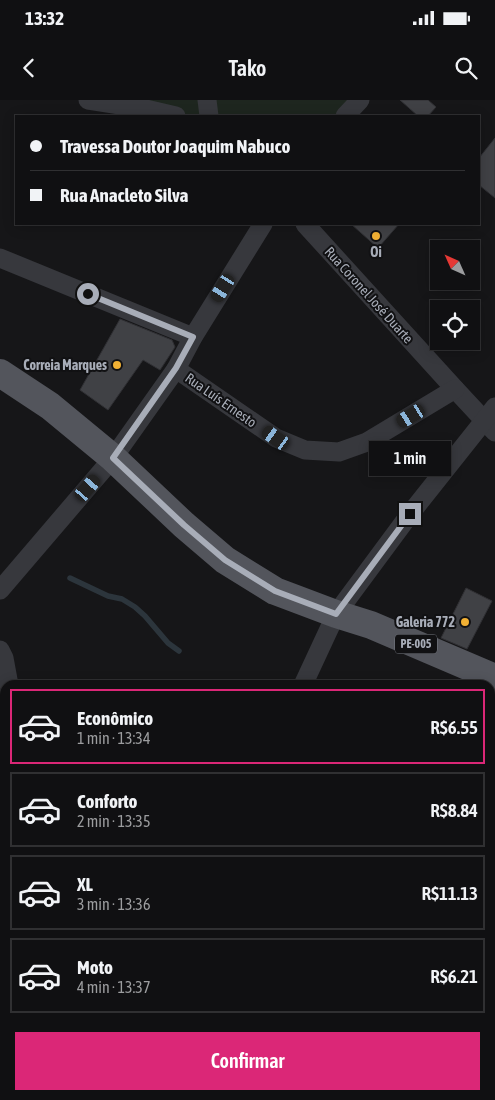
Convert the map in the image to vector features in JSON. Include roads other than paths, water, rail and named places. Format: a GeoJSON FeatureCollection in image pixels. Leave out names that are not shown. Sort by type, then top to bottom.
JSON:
{"type":"FeatureCollection","features":[{"type":"Feature","properties":{"kind":"main road","name":"PE-005"},"geometry":{"type":"LineString","coordinates":[[0,373],[50,406],[113,458],[184,525],[225,560],[275,591],[371,625],[495,678]]}},
{"type":"Feature","properties":{"kind":"street"},"geometry":{"type":"LineString","coordinates":[[88,100],[172,115]]}},
{"type":"Feature","properties":{"kind":"street"},"geometry":{"type":"LineString","coordinates":[[207,100],[208,115]]}},
{"type":"Feature","properties":{"kind":"street"},"geometry":{"type":"LineString","coordinates":[[346,115],[360,100]]}},
{"type":"Feature","properties":{"kind":"street"},"geometry":{"type":"LineString","coordinates":[[0,590],[113,458],[176,368],[262,225]]}},
{"type":"Feature","properties":{"kind":"street","name":"Rua Coronel José Duarte"},"geometry":{"type":"LineString","coordinates":[[306,225],[455,390],[491,420]]}},
{"type":"Feature","properties":{"kind":"street"},"geometry":{"type":"LineString","coordinates":[[0,258],[193,337]]}},
{"type":"Feature","properties":{"kind":"street","name":"Rua Luís Ernesto"},"geometry":{"type":"LineString","coordinates":[[176,368],[276,438],[305,450],[339,452],[367,442],[455,390]]}},
{"type":"Feature","properties":{"kind":"street"},"geometry":{"type":"LineString","coordinates":[[305,680],[336,614],[410,514],[491,420]]}},
{"type":"Feature","properties":{"kind":"street"},"geometry":{"type":"LineString","coordinates":[[0,650],[4,658],[8,680]]}},
{"type":"Feature","properties":{"kind":"waterway"},"geometry":{"type":"LineString","coordinates":[[70,578],[108,596],[122,599],[135,607],[168,643],[179,651]]}},
{"type":"Feature","properties":{"kind":"place","name":"Oi"},"geometry":{"type":"Point","coordinates":[376,236]}},
{"type":"Feature","properties":{"kind":"place","name":"Correia Marques"},"geometry":{"type":"Point","coordinates":[117,365]}},
{"type":"Feature","properties":{"kind":"place","name":"Galeria 772"},"geometry":{"type":"Point","coordinates":[465,622]}}]}
